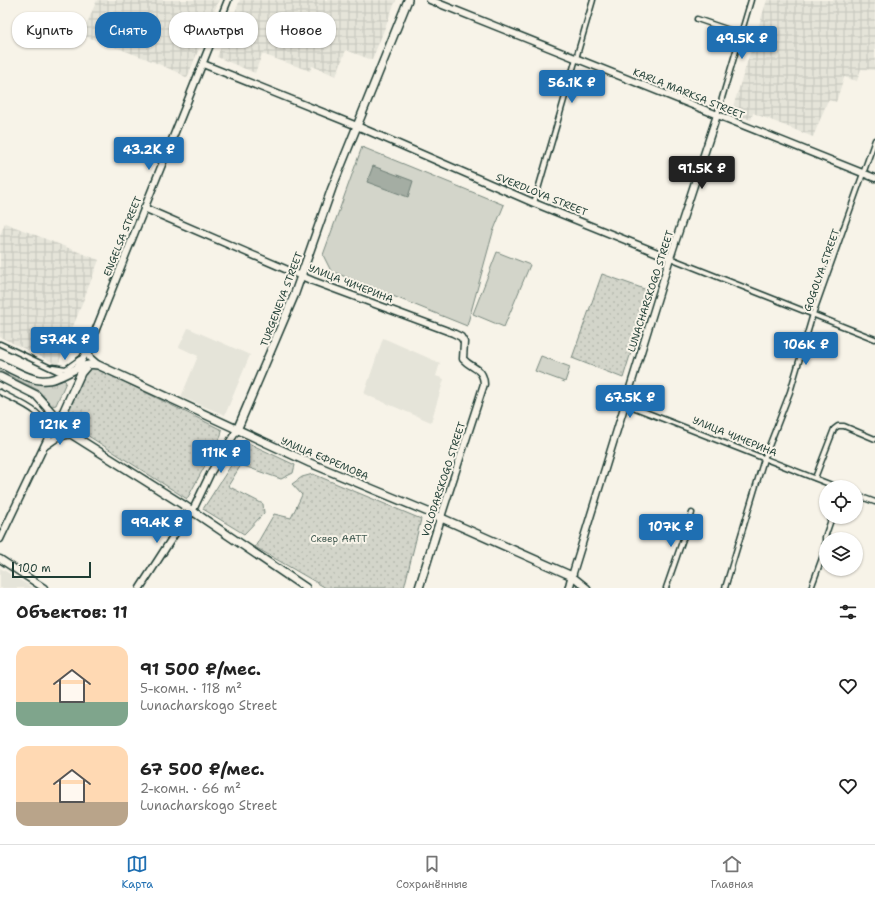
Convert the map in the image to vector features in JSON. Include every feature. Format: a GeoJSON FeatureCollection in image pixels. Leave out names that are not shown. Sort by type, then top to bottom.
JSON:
{"type":"FeatureCollection","features":[{"type":"Feature","properties":{"kind":"main road","name":"TURGENEVA STREET"},"geometry":{"type":"LineString","coordinates":[[237,430],[274,346],[332,188],[408,0]]}},
{"type":"Feature","properties":{"kind":"main road"},"geometry":{"type":"LineString","coordinates":[[0,364],[27,376],[40,380],[47,380],[60,378],[78,368],[95,364]]}},
{"type":"Feature","properties":{"kind":"main road","name":"УЛИЦА ЕФРЕМОВА"},"geometry":{"type":"LineString","coordinates":[[95,364],[310,464],[441,517],[572,576]]}},
{"type":"Feature","properties":{"kind":"main road"},"geometry":{"type":"LineString","coordinates":[[95,364],[81,373],[61,417],[63,426],[70,434],[182,504],[306,588]]}},
{"type":"Feature","properties":{"kind":"main road"},"geometry":{"type":"LineString","coordinates":[[0,377],[36,395],[70,434]]}},
{"type":"Feature","properties":{"kind":"main road","name":"VOLODARSKOGO STREET"},"geometry":{"type":"LineString","coordinates":[[418,588],[441,517]]}},
{"type":"Feature","properties":{"kind":"main road","name":"LUNACHARSKOGO STREET"},"geometry":{"type":"LineString","coordinates":[[568,588],[572,576]]}},
{"type":"Feature","properties":{"kind":"street","name":"ENGELSA STREET"},"geometry":{"type":"LineString","coordinates":[[78,368],[88,349],[228,0]]}},
{"type":"Feature","properties":{"kind":"street","name":"KARLA MARKSA STREET"},"geometry":{"type":"LineString","coordinates":[[430,0],[875,178]]}},
{"type":"Feature","properties":{"kind":"street"},"geometry":{"type":"LineString","coordinates":[[534,202],[593,0]]}},
{"type":"Feature","properties":{"kind":"street","name":"LUNACHARSKOGO STREET"},"geometry":{"type":"LineString","coordinates":[[572,576],[670,258],[717,115],[751,0]]}},
{"type":"Feature","properties":{"kind":"street"},"geometry":{"type":"LineString","coordinates":[[697,20],[741,34]]}},
{"type":"Feature","properties":{"kind":"street","name":"SVERDLOVA STREET"},"geometry":{"type":"LineString","coordinates":[[203,64],[357,126],[534,202],[670,258],[875,339]]}},
{"type":"Feature","properties":{"kind":"street","name":"GOGOLYA STREET"},"geometry":{"type":"LineString","coordinates":[[724,588],[764,459],[790,392],[813,314],[875,140]]}},
{"type":"Feature","properties":{"kind":"street","name":"УЛИЦА ЧИЧЕРИНА"},"geometry":{"type":"LineString","coordinates":[[144,208],[301,275],[313,282],[453,333],[461,337],[464,342],[463,359],[468,364],[480,371],[484,376]]}},
{"type":"Feature","properties":{"kind":"street"},"geometry":{"type":"LineString","coordinates":[[0,344],[60,370],[76,364],[88,349]]}},
{"type":"Feature","properties":{"kind":"street"},"geometry":{"type":"LineString","coordinates":[[88,349],[90,358],[95,364]]}},
{"type":"Feature","properties":{"kind":"street"},"geometry":{"type":"LineString","coordinates":[[40,362],[59,372],[71,372]]}},
{"type":"Feature","properties":{"kind":"street","name":"VOLODARSKOGO STREET"},"geometry":{"type":"LineString","coordinates":[[441,517],[484,384],[484,376]]}},
{"type":"Feature","properties":{"kind":"street"},"geometry":{"type":"LineString","coordinates":[[0,392],[43,418],[47,432],[44,447]]}},
{"type":"Feature","properties":{"kind":"street","name":"УЛИЦА ЧИЧЕРИНА"},"geometry":{"type":"LineString","coordinates":[[625,404],[820,480]]}},
{"type":"Feature","properties":{"kind":"street"},"geometry":{"type":"LineString","coordinates":[[0,539],[44,447],[51,426],[48,408]]}},
{"type":"Feature","properties":{"kind":"street"},"geometry":{"type":"LineString","coordinates":[[815,478],[834,429],[838,426],[844,426],[875,439]]}},
{"type":"Feature","properties":{"kind":"street","name":"TURGENEVA STREET"},"geometry":{"type":"LineString","coordinates":[[140,588],[176,532],[192,512],[211,472],[237,430]]}},
{"type":"Feature","properties":{"kind":"street"},"geometry":{"type":"LineString","coordinates":[[44,447],[58,437],[70,434]]}},
{"type":"Feature","properties":{"kind":"street"},"geometry":{"type":"LineString","coordinates":[[863,498],[875,502]]}},
{"type":"Feature","properties":{"kind":"street"},"geometry":{"type":"LineString","coordinates":[[666,588],[692,513]]}},
{"type":"Feature","properties":{"kind":"street"},"geometry":{"type":"LineString","coordinates":[[811,588],[825,550],[825,537],[830,524]]}},
{"type":"Feature","properties":{"kind":"street"},"geometry":{"type":"LineString","coordinates":[[0,559],[44,588]]}},
{"type":"Feature","properties":{"kind":"street"},"geometry":{"type":"LineString","coordinates":[[572,576],[587,588]]}},
{"type":"Feature","properties":{"kind":"shaded area"},"geometry":{"type":"Polygon","coordinates":[[[97,0],[219,0],[214,12],[169,12],[169,48],[199,48],[187,78],[147,59],[117,48],[161,48],[161,12],[95,12],[95,40],[87,37],[87,23],[97,0]]]}},
{"type":"Feature","properties":{"kind":"shaded area"},"geometry":{"type":"Polygon","coordinates":[[[240,0],[396,0],[372,60],[346,50],[336,76],[312,66],[310,71],[262,54],[255,73],[217,57],[221,48],[258,48],[258,12],[235,12],[240,0]]]}},
{"type":"Feature","properties":{"kind":"shaded area"},"geometry":{"type":"Polygon","coordinates":[[[767,0],[875,0],[875,70],[861,69],[857,81],[844,77],[836,102],[828,100],[813,137],[753,113],[751,120],[731,113],[767,0]]]}},
{"type":"Feature","properties":{"kind":"shaded area"},"geometry":{"type":"Polygon","coordinates":[[[373,166],[413,181],[408,197],[367,182],[373,166]]]}},
{"type":"Feature","properties":{"kind":"shaded area"},"geometry":{"type":"Polygon","coordinates":[[[5,223],[99,260],[58,365],[0,337],[0,235],[5,223]]]}},
{"type":"Feature","properties":{"kind":"shaded area"},"geometry":{"type":"Polygon","coordinates":[[[188,328],[250,355],[225,415],[181,397],[198,356],[179,347],[188,328]]]}},
{"type":"Feature","properties":{"kind":"shaded area"},"geometry":{"type":"Polygon","coordinates":[[[383,338],[440,363],[436,376],[444,379],[431,422],[364,394],[383,338]]]}},
{"type":"Feature","properties":{"kind":"shaded area"},"geometry":{"type":"Polygon","coordinates":[[[0,568],[33,588],[0,588],[0,568]]]}},
{"type":"Feature","properties":{"kind":"green space"},"geometry":{"type":"Polygon","coordinates":[[[362,147],[504,205],[493,232],[467,326],[331,271],[323,255],[362,147]]]}},
{"type":"Feature","properties":{"kind":"green space"},"geometry":{"type":"Polygon","coordinates":[[[497,252],[530,265],[504,327],[473,314],[497,252]]]}},
{"type":"Feature","properties":{"kind":"green space"},"geometry":{"type":"Polygon","coordinates":[[[602,274],[650,291],[623,378],[572,358],[602,274]]]}},
{"type":"Feature","properties":{"kind":"green space"},"geometry":{"type":"Polygon","coordinates":[[[541,356],[570,367],[565,382],[535,371],[541,356]]]}},
{"type":"Feature","properties":{"kind":"green space"},"geometry":{"type":"Polygon","coordinates":[[[0,367],[38,383],[64,380],[66,382],[56,405],[52,406],[38,390],[0,371],[0,367]]]}},
{"type":"Feature","properties":{"kind":"green space"},"geometry":{"type":"Polygon","coordinates":[[[96,368],[222,430],[221,436],[187,499],[68,423],[65,412],[86,370],[96,368]]]}},
{"type":"Feature","properties":{"kind":"green space"},"geometry":{"type":"Polygon","coordinates":[[[246,442],[295,465],[293,473],[281,479],[241,465],[228,486],[263,504],[264,513],[244,534],[203,509],[246,442]]]}},
{"type":"Feature","properties":{"kind":"green space","name":"Сквер ААТТ"},"geometry":{"type":"Polygon","coordinates":[[[313,474],[421,519],[404,588],[326,588],[255,547],[274,514],[291,518],[302,495],[292,484],[302,477],[313,474]]]}}]}
